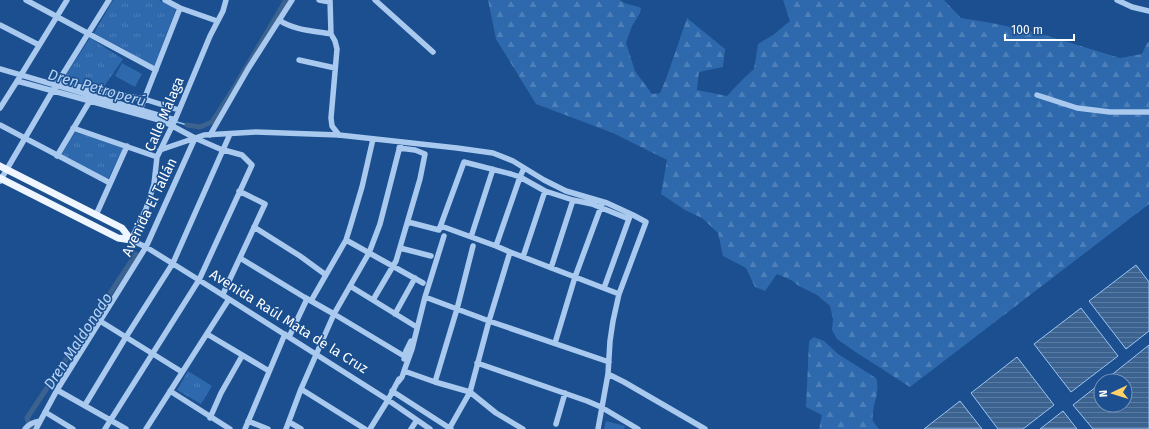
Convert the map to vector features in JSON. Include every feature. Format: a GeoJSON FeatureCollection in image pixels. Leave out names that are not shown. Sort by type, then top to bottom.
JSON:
{"type":"FeatureCollection","features":[{"type":"Feature","properties":{"kind":"main road","name":"Avenida Raúl Mata de la Cruz"},"geometry":{"type":"LineString","coordinates":[[3,168],[122,228],[131,240]]}},
{"type":"Feature","properties":{"kind":"main road","name":"Avenida Raúl Mata de la Cruz"},"geometry":{"type":"LineString","coordinates":[[0,180],[118,238],[131,240]]}},
{"type":"Feature","properties":{"kind":"street"},"geometry":{"type":"LineString","coordinates":[[26,0],[156,70]]}},
{"type":"Feature","properties":{"kind":"street"},"geometry":{"type":"LineString","coordinates":[[0,108],[67,0]]}},
{"type":"Feature","properties":{"kind":"street"},"geometry":{"type":"LineString","coordinates":[[0,180],[3,168],[25,138],[110,0]]}},
{"type":"Feature","properties":{"kind":"street"},"geometry":{"type":"LineString","coordinates":[[165,0],[180,8],[217,21]]}},
{"type":"Feature","properties":{"kind":"street","name":"Calle Málaga"},"geometry":{"type":"LineString","coordinates":[[131,240],[146,209],[154,184],[157,157],[174,123],[217,21],[223,11],[226,0]]}},
{"type":"Feature","properties":{"kind":"street"},"geometry":{"type":"LineString","coordinates":[[210,134],[292,0]]}},
{"type":"Feature","properties":{"kind":"street"},"geometry":{"type":"LineString","coordinates":[[319,0],[330,1],[331,34],[337,49],[331,118],[328,134]]}},
{"type":"Feature","properties":{"kind":"street"},"geometry":{"type":"LineString","coordinates":[[375,0],[433,52]]}},
{"type":"Feature","properties":{"kind":"street"},"geometry":{"type":"LineString","coordinates":[[1117,0],[1132,7],[1149,11]]}},
{"type":"Feature","properties":{"kind":"street"},"geometry":{"type":"LineString","coordinates":[[140,110],[180,8]]}},
{"type":"Feature","properties":{"kind":"street"},"geometry":{"type":"LineString","coordinates":[[279,20],[285,24],[296,27],[331,34]]}},
{"type":"Feature","properties":{"kind":"street"},"geometry":{"type":"LineString","coordinates":[[0,24],[39,45]]}},
{"type":"Feature","properties":{"kind":"street"},"geometry":{"type":"LineString","coordinates":[[299,60],[335,68]]}},
{"type":"Feature","properties":{"kind":"street"},"geometry":{"type":"LineString","coordinates":[[0,69],[57,84],[140,110],[174,123],[195,138],[224,150],[242,155],[252,165],[199,280],[105,429]]}},
{"type":"Feature","properties":{"kind":"street"},"geometry":{"type":"LineString","coordinates":[[17,81],[90,102],[174,123]]}},
{"type":"Feature","properties":{"kind":"street"},"geometry":{"type":"LineString","coordinates":[[57,84],[144,99],[179,110]]}},
{"type":"Feature","properties":{"kind":"street"},"geometry":{"type":"LineString","coordinates":[[1037,95],[1076,108],[1110,112],[1149,112]]}},
{"type":"Feature","properties":{"kind":"street"},"geometry":{"type":"LineString","coordinates":[[57,156],[93,96]]}},
{"type":"Feature","properties":{"kind":"street"},"geometry":{"type":"LineString","coordinates":[[331,118],[332,126],[339,135]]}},
{"type":"Feature","properties":{"kind":"street"},"geometry":{"type":"LineString","coordinates":[[0,125],[110,183]]}},
{"type":"Feature","properties":{"kind":"street"},"geometry":{"type":"LineString","coordinates":[[73,128],[157,157]]}},
{"type":"Feature","properties":{"kind":"street"},"geometry":{"type":"LineString","coordinates":[[160,150],[210,134],[256,132],[328,134],[373,139],[400,145],[425,154],[420,179],[394,266],[373,300]]}},
{"type":"Feature","properties":{"kind":"street"},"geometry":{"type":"LineString","coordinates":[[84,405],[173,263],[230,134]]}},
{"type":"Feature","properties":{"kind":"street","name":"Avenida El Tallán"},"geometry":{"type":"LineString","coordinates":[[36,429],[57,390],[146,247],[195,138]]}},
{"type":"Feature","properties":{"kind":"street"},"geometry":{"type":"LineString","coordinates":[[245,429],[269,371],[287,335],[326,275],[346,240],[362,187],[373,139]]}},
{"type":"Feature","properties":{"kind":"street"},"geometry":{"type":"LineString","coordinates":[[400,145],[493,154],[513,161],[544,180],[566,190],[646,222],[619,294],[613,321],[608,374],[598,429]]}},
{"type":"Feature","properties":{"kind":"street"},"geometry":{"type":"LineString","coordinates":[[286,429],[301,389],[334,314],[369,253],[380,224],[400,145]]}},
{"type":"Feature","properties":{"kind":"street"},"geometry":{"type":"LineString","coordinates":[[96,215],[127,146]]}},
{"type":"Feature","properties":{"kind":"street"},"geometry":{"type":"LineString","coordinates":[[408,222],[439,230],[464,162],[520,177],[545,191],[573,200],[592,204],[602,204]]}},
{"type":"Feature","properties":{"kind":"street"},"geometry":{"type":"LineString","coordinates":[[496,246],[524,168]]}},
{"type":"Feature","properties":{"kind":"street"},"geometry":{"type":"LineString","coordinates":[[471,237],[493,169]]}},
{"type":"Feature","properties":{"kind":"street"},"geometry":{"type":"LineString","coordinates":[[223,294],[265,204],[239,191]]}},
{"type":"Feature","properties":{"kind":"street"},"geometry":{"type":"LineString","coordinates":[[523,257],[545,191]]}},
{"type":"Feature","properties":{"kind":"street"},"geometry":{"type":"LineString","coordinates":[[551,268],[573,200]]}},
{"type":"Feature","properties":{"kind":"street"},"geometry":{"type":"LineString","coordinates":[[555,344],[575,276],[602,204]]}},
{"type":"Feature","properties":{"kind":"street"},"geometry":{"type":"LineString","coordinates":[[604,288],[630,216]]}},
{"type":"Feature","properties":{"kind":"street"},"geometry":{"type":"LineString","coordinates":[[441,226],[619,294]]}},
{"type":"Feature","properties":{"kind":"street"},"geometry":{"type":"LineString","coordinates":[[254,227],[300,256],[326,275]]}},
{"type":"Feature","properties":{"kind":"street"},"geometry":{"type":"LineString","coordinates":[[370,429],[402,377],[412,349],[444,236]]}},
{"type":"Feature","properties":{"kind":"street","name":"Avenida Raúl Mata de la Cruz"},"geometry":{"type":"LineString","coordinates":[[131,240],[146,247],[223,294],[388,400],[430,429]]}},
{"type":"Feature","properties":{"kind":"street"},"geometry":{"type":"LineString","coordinates":[[346,240],[423,282]]}},
{"type":"Feature","properties":{"kind":"street"},"geometry":{"type":"LineString","coordinates":[[435,382],[457,309],[473,246]]}},
{"type":"Feature","properties":{"kind":"street"},"geometry":{"type":"LineString","coordinates":[[400,248],[431,256]]}},
{"type":"Feature","properties":{"kind":"street"},"geometry":{"type":"LineString","coordinates":[[392,391],[450,428],[470,392],[489,321],[510,252]]}},
{"type":"Feature","properties":{"kind":"street"},"geometry":{"type":"LineString","coordinates":[[240,258],[404,356]]}},
{"type":"Feature","properties":{"kind":"street"},"geometry":{"type":"LineString","coordinates":[[395,314],[415,278]]}},
{"type":"Feature","properties":{"kind":"street"},"geometry":{"type":"LineString","coordinates":[[350,286],[395,314],[415,324],[410,343],[404,356],[404,364],[398,382]]}},
{"type":"Feature","properties":{"kind":"street"},"geometry":{"type":"LineString","coordinates":[[426,297],[489,321],[609,362]]}},
{"type":"Feature","properties":{"kind":"street"},"geometry":{"type":"LineString","coordinates":[[146,429],[229,299]]}},
{"type":"Feature","properties":{"kind":"street"},"geometry":{"type":"LineString","coordinates":[[100,321],[182,372]]}},
{"type":"Feature","properties":{"kind":"street"},"geometry":{"type":"LineString","coordinates":[[207,334],[269,371]]}},
{"type":"Feature","properties":{"kind":"street"},"geometry":{"type":"LineString","coordinates":[[210,418],[221,393],[242,356]]}},
{"type":"Feature","properties":{"kind":"street"},"geometry":{"type":"LineString","coordinates":[[477,363],[601,407],[638,429]]}},
{"type":"Feature","properties":{"kind":"street"},"geometry":{"type":"LineString","coordinates":[[404,371],[470,392],[496,413],[523,429]]}},
{"type":"Feature","properties":{"kind":"street"},"geometry":{"type":"LineString","coordinates":[[608,374],[705,429]]}},
{"type":"Feature","properties":{"kind":"street"},"geometry":{"type":"LineString","coordinates":[[301,389],[366,429]]}},
{"type":"Feature","properties":{"kind":"street"},"geometry":{"type":"LineString","coordinates":[[57,390],[126,429]]}},
{"type":"Feature","properties":{"kind":"street"},"geometry":{"type":"LineString","coordinates":[[170,391],[210,418],[230,429]]}},
{"type":"Feature","properties":{"kind":"street"},"geometry":{"type":"LineString","coordinates":[[556,424],[565,393]]}},
{"type":"Feature","properties":{"kind":"street"},"geometry":{"type":"LineString","coordinates":[[45,412],[73,429]]}},
{"type":"Feature","properties":{"kind":"street"},"geometry":{"type":"LineString","coordinates":[[248,420],[268,429]]}},
{"type":"Feature","properties":{"kind":"street"},"geometry":{"type":"LineString","coordinates":[[411,429],[417,420]]}},
{"type":"Feature","properties":{"kind":"street"},"geometry":{"type":"LineString","coordinates":[[25,429],[29,424],[40,421]]}},
{"type":"Feature","properties":{"kind":"street"},"geometry":{"type":"LineString","coordinates":[[289,422],[301,429]]}},
{"type":"Feature","properties":{"kind":"green space"},"geometry":{"type":"Polygon","coordinates":[[[113,0],[159,0],[176,9],[154,66],[94,33],[113,0]]]}},
{"type":"Feature","properties":{"kind":"green space"},"geometry":{"type":"Polygon","coordinates":[[[488,0],[620,0],[641,8],[626,43],[635,71],[652,94],[660,93],[687,18],[725,49],[723,67],[699,72],[697,90],[727,96],[754,69],[758,44],[773,35],[790,21],[783,0],[944,0],[961,18],[1038,33],[1120,58],[1142,54],[1147,43],[1149,42],[1149,204],[910,387],[837,339],[832,330],[833,319],[830,306],[817,295],[777,274],[765,291],[755,287],[746,268],[723,256],[718,233],[702,218],[685,210],[661,194],[667,160],[613,133],[536,104],[496,39],[488,0]]]}},
{"type":"Feature","properties":{"kind":"green space"},"geometry":{"type":"Polygon","coordinates":[[[90,38],[123,59],[103,88],[63,79],[90,38]]]}},
{"type":"Feature","properties":{"kind":"green space"},"geometry":{"type":"Polygon","coordinates":[[[122,63],[142,74],[135,87],[115,76],[122,63]]]}},
{"type":"Feature","properties":{"kind":"green space"},"geometry":{"type":"Polygon","coordinates":[[[75,132],[124,147],[108,179],[61,155],[75,132]]]}},
{"type":"Feature","properties":{"kind":"green space"},"geometry":{"type":"Polygon","coordinates":[[[814,337],[824,341],[838,354],[876,378],[877,394],[873,410],[873,421],[879,429],[819,429],[822,415],[806,407],[809,341],[814,337]]]}},
{"type":"Feature","properties":{"kind":"green space"},"geometry":{"type":"Polygon","coordinates":[[[188,371],[212,386],[201,404],[177,390],[188,371]]]}},
{"type":"Feature","properties":{"kind":"green space"},"geometry":{"type":"Polygon","coordinates":[[[606,421],[625,426],[624,429],[604,429],[606,421]]]}},
{"type":"Feature","properties":{"kind":"shaded area"},"geometry":{"type":"Polygon","coordinates":[[[1136,265],[1149,282],[1149,331],[1126,349],[1089,301],[1136,265]]]}},
{"type":"Feature","properties":{"kind":"shaded area"},"geometry":{"type":"Polygon","coordinates":[[[1081,308],[1118,356],[1096,373],[1093,373],[1093,375],[1071,392],[1034,344],[1081,308]]]}},
{"type":"Feature","properties":{"kind":"shaded area"},"geometry":{"type":"Polygon","coordinates":[[[1149,345],[1149,429],[1093,429],[1073,405],[1093,389],[1093,413],[1133,413],[1133,373],[1114,373],[1149,345]]]}},
{"type":"Feature","properties":{"kind":"shaded area"},"geometry":{"type":"Polygon","coordinates":[[[1017,357],[1054,405],[1023,429],[998,429],[971,393],[1017,357]]]}},
{"type":"Feature","properties":{"kind":"shaded area"},"geometry":{"type":"Polygon","coordinates":[[[960,401],[982,429],[924,429],[960,401]]]}},
{"type":"Feature","properties":{"kind":"shaded area"},"geometry":{"type":"Polygon","coordinates":[[[1063,411],[1077,429],[1040,429],[1063,411]]]}},
{"type":"Feature","properties":{"kind":"waterway"},"geometry":{"type":"LineString","coordinates":[[187,125],[200,127],[212,122],[286,0]]}},
{"type":"Feature","properties":{"kind":"waterway","name":"Dren Petroperú"},"geometry":{"type":"LineString","coordinates":[[177,122],[187,125]]}},
{"type":"Feature","properties":{"kind":"waterway","name":"Dren Maldonado"},"geometry":{"type":"LineString","coordinates":[[31,429],[27,418],[136,254]]}}]}
